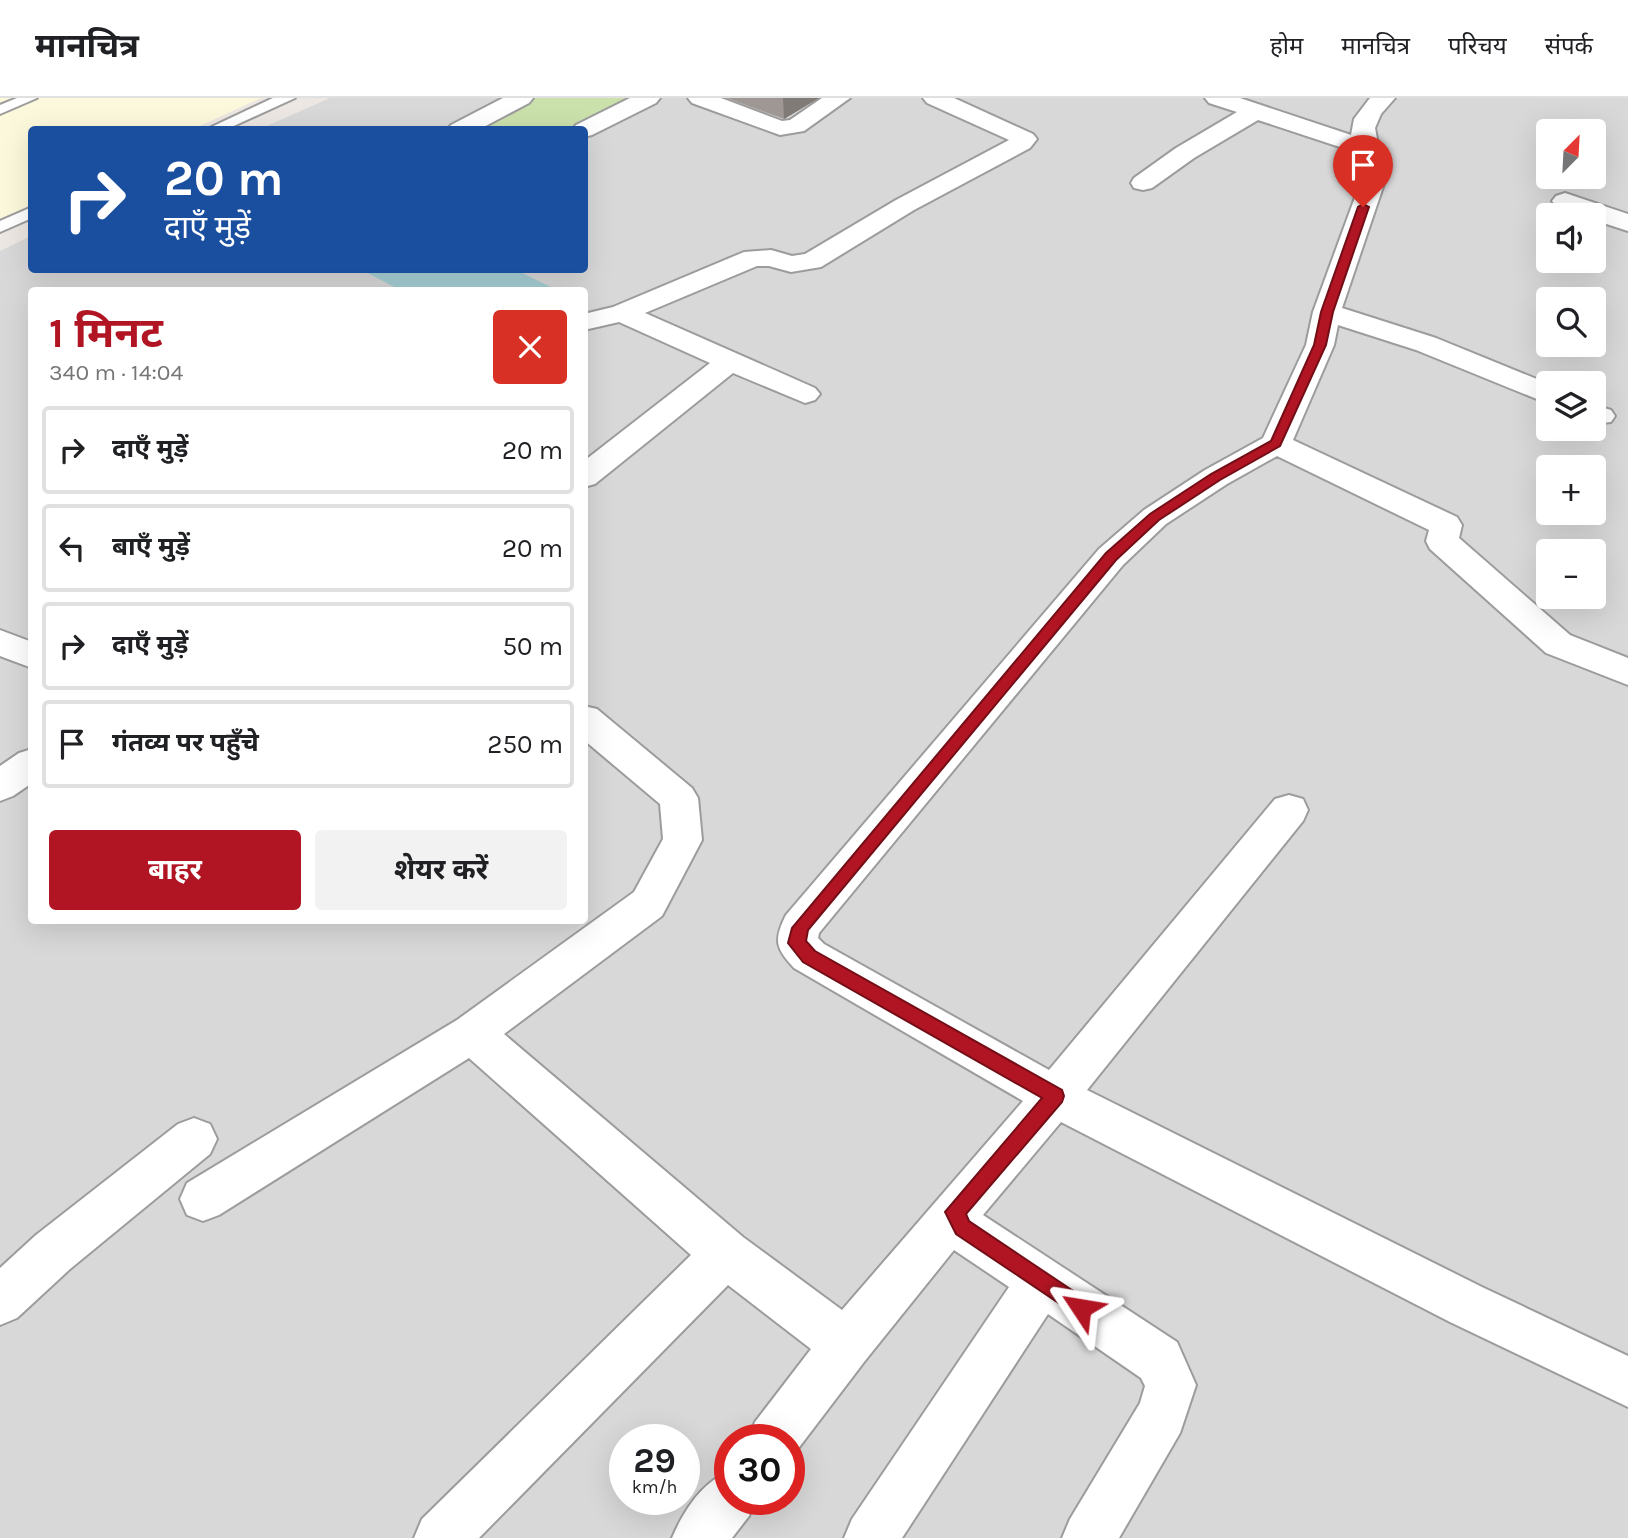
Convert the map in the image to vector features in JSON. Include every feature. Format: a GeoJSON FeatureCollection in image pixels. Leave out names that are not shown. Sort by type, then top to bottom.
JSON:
{"type":"FeatureCollection","features":[{"type":"Feature","properties":{"kind":"street"},"geometry":{"type":"LineString","coordinates":[[467,126],[521,98]]}},
{"type":"Feature","properties":{"kind":"street"},"geometry":{"type":"LineString","coordinates":[[588,128],[648,98]]}},
{"type":"Feature","properties":{"kind":"street"},"geometry":{"type":"LineString","coordinates":[[700,98],[780,128],[796,126],[838,98]]}},
{"type":"Feature","properties":{"kind":"street"},"geometry":{"type":"LineString","coordinates":[[588,321],[622,313],[753,258],[771,258],[791,264],[812,261],[905,205],[1025,139],[934,98]]}},
{"type":"Feature","properties":{"kind":"street"},"geometry":{"type":"LineString","coordinates":[[1217,98],[1366,148]]}},
{"type":"Feature","properties":{"kind":"street"},"geometry":{"type":"LineString","coordinates":[[1383,98],[1362,125],[1361,137],[1373,181],[1327,312],[1320,345],[1276,443],[1216,477],[1155,517],[1111,557],[800,928],[797,943],[809,957],[1055,1096],[1467,1305],[1628,1382]]}},
{"type":"Feature","properties":{"kind":"street"},"geometry":{"type":"LineString","coordinates":[[1143,183],[1185,153],[1256,111]]}},
{"type":"Feature","properties":{"kind":"street"},"geometry":{"type":"LineString","coordinates":[[1565,201],[1628,223]]}},
{"type":"Feature","properties":{"kind":"street"},"geometry":{"type":"LineString","coordinates":[[1327,312],[1426,344],[1536,390]]}},
{"type":"Feature","properties":{"kind":"street"},"geometry":{"type":"LineString","coordinates":[[622,313],[805,394]]}},
{"type":"Feature","properties":{"kind":"street"},"geometry":{"type":"LineString","coordinates":[[588,474],[729,362]]}},
{"type":"Feature","properties":{"kind":"street"},"geometry":{"type":"LineString","coordinates":[[1276,443],[1446,525],[1442,541],[1558,644],[1628,672]]}},
{"type":"Feature","properties":{"kind":"street"},"geometry":{"type":"LineString","coordinates":[[0,642],[28,654]]}},
{"type":"Feature","properties":{"kind":"street"},"geometry":{"type":"LineString","coordinates":[[203,1199],[472,1033],[648,904],[683,840],[679,798],[588,722]]}},
{"type":"Feature","properties":{"kind":"street"},"geometry":{"type":"LineString","coordinates":[[0,786],[28,767]]}},
{"type":"Feature","properties":{"kind":"street"},"geometry":{"type":"LineString","coordinates":[[785,1424],[846,1344],[1055,1096],[1289,810]]}},
{"type":"Feature","properties":{"kind":"street"},"geometry":{"type":"LineString","coordinates":[[472,1033],[726,1254],[846,1344]]}},
{"type":"Feature","properties":{"kind":"street"},"geometry":{"type":"LineString","coordinates":[[0,1301],[53,1252],[194,1139]]}},
{"type":"Feature","properties":{"kind":"street"},"geometry":{"type":"LineString","coordinates":[[955,1212],[962,1228],[1159,1360],[1171,1385],[1162,1415],[1089,1538]]}},
{"type":"Feature","properties":{"kind":"street"},"geometry":{"type":"LineString","coordinates":[[442,1538],[726,1254]]}},
{"type":"Feature","properties":{"kind":"street"},"geometry":{"type":"LineString","coordinates":[[871,1538],[1041,1282]]}},
{"type":"Feature","properties":{"kind":"street"},"geometry":{"type":"LineString","coordinates":[[699,1538],[716,1515]]}},
{"type":"Feature","properties":{"kind":"lane"},"geometry":{"type":"LineString","coordinates":[[0,110],[30,98]]}},
{"type":"Feature","properties":{"kind":"lane"},"geometry":{"type":"LineString","coordinates":[[220,126],[265,105],[288,98]]}},
{"type":"Feature","properties":{"kind":"lane"},"geometry":{"type":"LineString","coordinates":[[0,227],[28,214]]}},
{"type":"Feature","properties":{"kind":"shaded area"},"geometry":{"type":"Polygon","coordinates":[[[0,98],[261,98],[200,126],[28,126],[28,206],[0,221],[0,98]]]}},
{"type":"Feature","properties":{"kind":"shaded area"},"geometry":{"type":"Polygon","coordinates":[[[330,98],[1628,98],[1628,1538],[0,1538],[0,251],[28,237],[28,273],[588,273],[588,126],[267,126],[330,98]]]}},
{"type":"Feature","properties":{"kind":"green space"},"geometry":{"type":"Polygon","coordinates":[[[525,98],[629,98],[573,126],[471,126],[525,98]]]}},
{"type":"Feature","properties":{"kind":"water"},"geometry":{"type":"Polygon","coordinates":[[[368,273],[522,273],[551,287],[394,287],[368,273]]]}},
{"type":"Feature","properties":{"kind":"route"},"geometry":{"type":"LineString","coordinates":[[1081,1308],[962,1228],[955,1212],[1055,1096],[809,957],[797,943],[800,928],[1111,557],[1155,517],[1216,477],[1276,443],[1320,345],[1327,312],[1363,207]]}}]}
